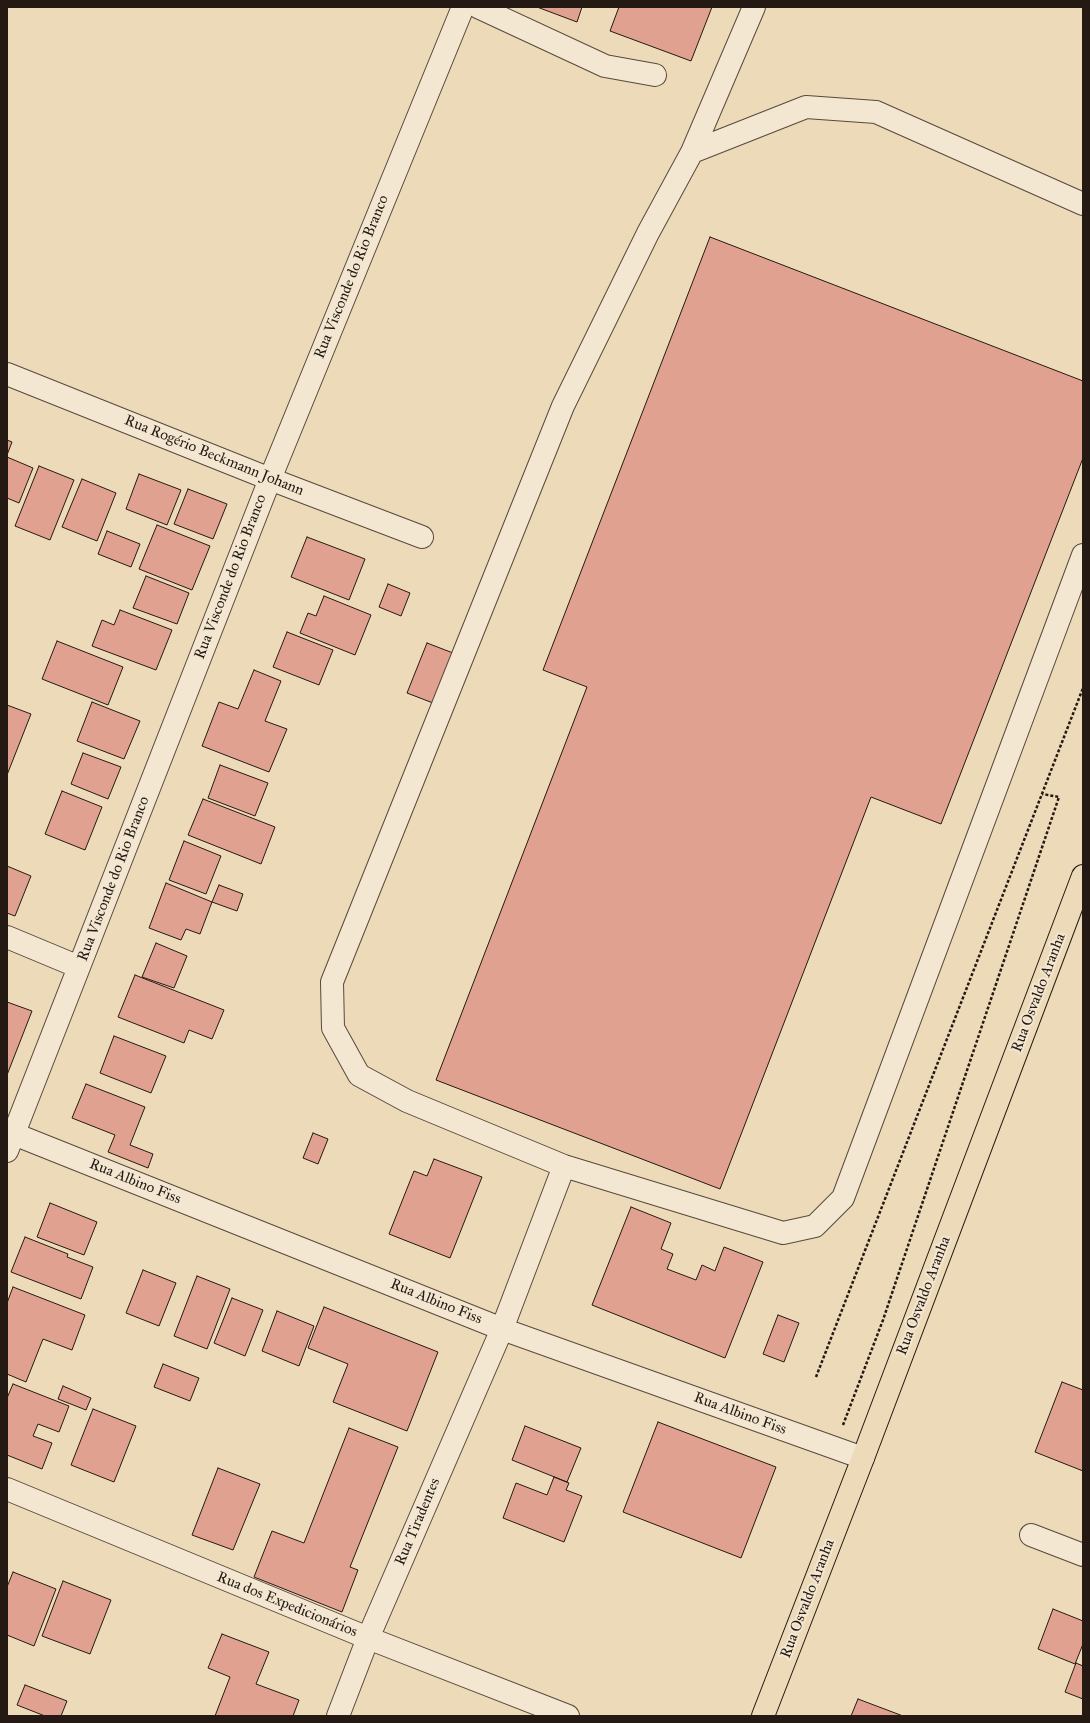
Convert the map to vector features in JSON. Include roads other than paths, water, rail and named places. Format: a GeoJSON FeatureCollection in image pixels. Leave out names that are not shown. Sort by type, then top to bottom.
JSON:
{"type":"FeatureCollection","features":[{"type":"Feature","properties":{"kind":"main road","name":"Rua Osvaldo Aranha"},"geometry":{"type":"LineString","coordinates":[[763,1716],[863,1458],[1083,876]]}},
{"type":"Feature","properties":{"kind":"street","name":"Rua Visconde do Rio Branco"},"geometry":{"type":"LineString","coordinates":[[10,1142],[270,479],[463,7]]}},
{"type":"Feature","properties":{"kind":"street"},"geometry":{"type":"LineString","coordinates":[[478,7],[605,66],[655,75]]}},
{"type":"Feature","properties":{"kind":"street"},"geometry":{"type":"LineString","coordinates":[[754,7],[692,152],[648,233],[563,406],[332,982],[334,1028],[359,1075],[407,1101],[564,1166],[783,1234],[815,1226],[843,1198],[1083,555]]}},
{"type":"Feature","properties":{"kind":"street"},"geometry":{"type":"LineString","coordinates":[[692,152],[806,107],[876,112],[1083,204]]}},
{"type":"Feature","properties":{"kind":"street","name":"Rua Rogério Beckmann Johann"},"geometry":{"type":"LineString","coordinates":[[7,374],[270,479],[422,537]]}},
{"type":"Feature","properties":{"kind":"street"},"geometry":{"type":"LineString","coordinates":[[7,937],[79,967]]}},
{"type":"Feature","properties":{"kind":"street","name":"Rua Albino Fiss"},"geometry":{"type":"LineString","coordinates":[[10,1142],[502,1329],[863,1458]]}},
{"type":"Feature","properties":{"kind":"street","name":"Rua Tiradentes"},"geometry":{"type":"LineString","coordinates":[[338,1716],[368,1638],[502,1329],[564,1166]]}},
{"type":"Feature","properties":{"kind":"street","name":"Rua dos Expedicionários"},"geometry":{"type":"LineString","coordinates":[[7,1489],[368,1638],[568,1716]]}},
{"type":"Feature","properties":{"kind":"street"},"geometry":{"type":"LineString","coordinates":[[1031,1535],[1083,1555]]}}]}
